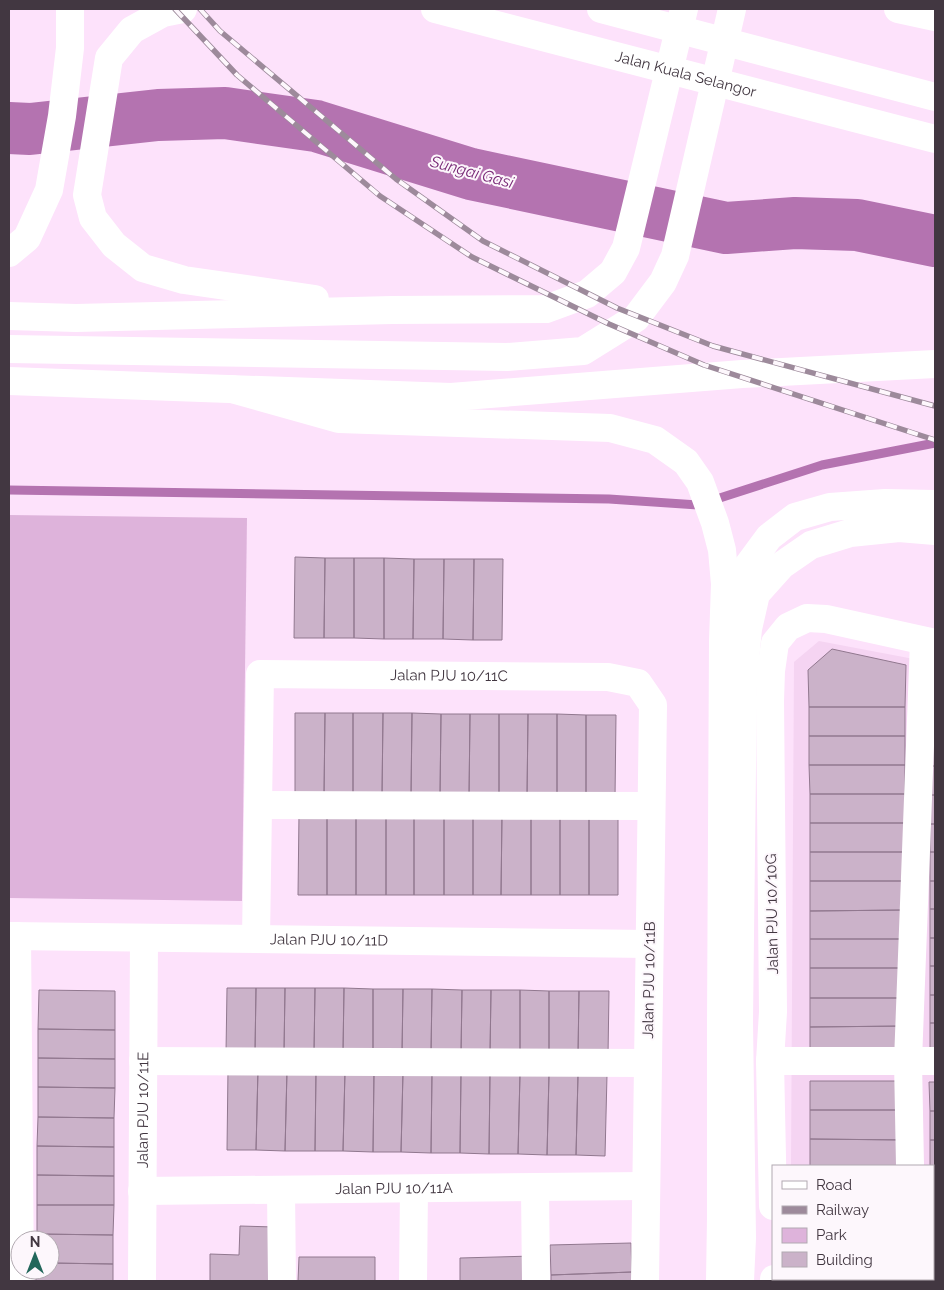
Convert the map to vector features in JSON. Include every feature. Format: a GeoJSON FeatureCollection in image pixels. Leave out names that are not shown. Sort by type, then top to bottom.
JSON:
{"type":"FeatureCollection","features":[{"type":"Feature","properties":{"kind":"main road"},"geometry":{"type":"LineString","coordinates":[[9,253],[27,238],[49,190],[62,116],[70,48],[70,9]]}},
{"type":"Feature","properties":{"kind":"main road"},"geometry":{"type":"LineString","coordinates":[[184,9],[163,13],[132,30],[109,58],[87,195],[92,218],[114,245],[143,268],[184,280],[392,310]]}},
{"type":"Feature","properties":{"kind":"main road","name":"Jalan Kuala Selangor"},"geometry":{"type":"LineString","coordinates":[[435,9],[935,140]]}},
{"type":"Feature","properties":{"kind":"main road"},"geometry":{"type":"LineString","coordinates":[[601,9],[935,96]]}},
{"type":"Feature","properties":{"kind":"main road"},"geometry":{"type":"LineString","coordinates":[[9,316],[76,318],[392,310],[546,309],[587,294],[613,272],[626,248],[684,9]]}},
{"type":"Feature","properties":{"kind":"main road"},"geometry":{"type":"LineString","coordinates":[[9,348],[507,358],[583,351],[636,318],[663,282],[675,256],[732,9]]}},
{"type":"Feature","properties":{"kind":"main road"},"geometry":{"type":"LineString","coordinates":[[898,9],[935,17]]}},
{"type":"Feature","properties":{"kind":"main road"},"geometry":{"type":"LineString","coordinates":[[9,381],[452,397],[742,374],[935,364]]}},
{"type":"Feature","properties":{"kind":"main road"},"geometry":{"type":"LineString","coordinates":[[232,390],[339,419],[610,428],[655,440],[686,462],[700,482],[715,523],[722,550],[725,584],[720,1024],[722,1218],[720,1281]]}},
{"type":"Feature","properties":{"kind":"main road"},"geometry":{"type":"LineString","coordinates":[[723,641],[738,579],[769,537],[796,517],[830,507],[885,503],[935,504]]}},
{"type":"Feature","properties":{"kind":"main road"},"geometry":{"type":"LineString","coordinates":[[740,1281],[742,1238],[739,1022],[743,681],[748,630],[756,594],[782,565],[811,545],[850,533],[899,528],[935,531]]}},
{"type":"Feature","properties":{"kind":"main road","name":"Jalan PJU 10/10G"},"geometry":{"type":"LineString","coordinates":[[772,1165],[770,1061],[773,1012],[770,701],[775,643],[788,627],[806,618],[826,619],[930,642]]}},
{"type":"Feature","properties":{"kind":"main road"},"geometry":{"type":"LineString","coordinates":[[910,1165],[908,1061],[930,642]]}},
{"type":"Feature","properties":{"kind":"main road","name":"Jalan PJU 10/11C"},"geometry":{"type":"LineString","coordinates":[[258,805],[260,674],[608,677],[638,683]]}},
{"type":"Feature","properties":{"kind":"main road","name":"Jalan PJU 10/11B"},"geometry":{"type":"LineString","coordinates":[[638,683],[653,706],[645,1281]]}},
{"type":"Feature","properties":{"kind":"main road"},"geometry":{"type":"LineString","coordinates":[[256,939],[258,805],[651,806]]}},
{"type":"Feature","properties":{"kind":"main road"},"geometry":{"type":"LineString","coordinates":[[13,936],[20,1281]]}},
{"type":"Feature","properties":{"kind":"main road","name":"Jalan PJU 10/11D"},"geometry":{"type":"LineString","coordinates":[[13,936],[649,944]]}},
{"type":"Feature","properties":{"kind":"main road","name":"Jalan PJU 10/11E"},"geometry":{"type":"LineString","coordinates":[[142,1281],[144,938]]}},
{"type":"Feature","properties":{"kind":"main road"},"geometry":{"type":"LineString","coordinates":[[739,1067],[773,1012]]}},
{"type":"Feature","properties":{"kind":"main road"},"geometry":{"type":"LineString","coordinates":[[144,1061],[648,1063]]}},
{"type":"Feature","properties":{"kind":"main road"},"geometry":{"type":"LineString","coordinates":[[770,1061],[935,1061]]}},
{"type":"Feature","properties":{"kind":"main road","name":"Jalan PJU 10/11A"},"geometry":{"type":"LineString","coordinates":[[142,1191],[646,1186]]}},
{"type":"Feature","properties":{"kind":"main road"},"geometry":{"type":"LineString","coordinates":[[535,1188],[536,1281]]}},
{"type":"Feature","properties":{"kind":"main road"},"geometry":{"type":"LineString","coordinates":[[413,1281],[414,1189]]}},
{"type":"Feature","properties":{"kind":"main road"},"geometry":{"type":"LineString","coordinates":[[281,1190],[282,1281]]}},
{"type":"Feature","properties":{"kind":"shaded area"},"geometry":{"type":"Polygon","coordinates":[[[819,641],[935,663],[935,1281],[790,1281],[934,1280],[934,1165],[791,1165],[794,662],[819,641]]]}},
{"type":"Feature","properties":{"kind":"green space"},"geometry":{"type":"Polygon","coordinates":[[[9,515],[247,518],[242,901],[9,898],[9,515]]]}},
{"type":"Feature","properties":{"kind":"building"},"geometry":{"type":"Polygon","coordinates":[[[295,557],[325,558],[324,638],[294,638],[295,557]]]}},
{"type":"Feature","properties":{"kind":"building"},"geometry":{"type":"Polygon","coordinates":[[[325,558],[354,558],[354,638],[324,638],[325,558]]]}},
{"type":"Feature","properties":{"kind":"building"},"geometry":{"type":"Polygon","coordinates":[[[354,558],[384,558],[384,639],[354,638],[354,558]]]}},
{"type":"Feature","properties":{"kind":"building"},"geometry":{"type":"Polygon","coordinates":[[[384,558],[414,559],[413,639],[384,639],[384,558]]]}},
{"type":"Feature","properties":{"kind":"building"},"geometry":{"type":"Polygon","coordinates":[[[414,559],[444,559],[443,639],[413,639],[414,559]]]}},
{"type":"Feature","properties":{"kind":"building"},"geometry":{"type":"Polygon","coordinates":[[[444,559],[474,559],[473,640],[443,639],[444,559]]]}},
{"type":"Feature","properties":{"kind":"building"},"geometry":{"type":"Polygon","coordinates":[[[474,559],[503,559],[502,640],[473,640],[474,559]]]}},
{"type":"Feature","properties":{"kind":"building"},"geometry":{"type":"Polygon","coordinates":[[[832,649],[906,665],[905,707],[809,707],[808,670],[832,649]]]}},
{"type":"Feature","properties":{"kind":"building"},"geometry":{"type":"Polygon","coordinates":[[[809,707],[905,707],[905,736],[809,736],[809,707]]]}},
{"type":"Feature","properties":{"kind":"building"},"geometry":{"type":"Polygon","coordinates":[[[295,713],[325,713],[324,797],[295,796],[295,713]]]}},
{"type":"Feature","properties":{"kind":"building"},"geometry":{"type":"Polygon","coordinates":[[[325,713],[353,713],[353,797],[324,797],[325,713]]]}},
{"type":"Feature","properties":{"kind":"building"},"geometry":{"type":"Polygon","coordinates":[[[353,713],[383,713],[382,797],[353,797],[353,713]]]}},
{"type":"Feature","properties":{"kind":"building"},"geometry":{"type":"Polygon","coordinates":[[[383,713],[412,713],[411,797],[382,797],[383,713]]]}},
{"type":"Feature","properties":{"kind":"building"},"geometry":{"type":"Polygon","coordinates":[[[412,713],[441,714],[440,797],[411,797],[412,713]]]}},
{"type":"Feature","properties":{"kind":"building"},"geometry":{"type":"Polygon","coordinates":[[[441,714],[470,714],[469,798],[440,797],[441,714]]]}},
{"type":"Feature","properties":{"kind":"building"},"geometry":{"type":"Polygon","coordinates":[[[470,714],[499,714],[499,798],[469,798],[470,714]]]}},
{"type":"Feature","properties":{"kind":"building"},"geometry":{"type":"Polygon","coordinates":[[[499,714],[528,714],[527,798],[499,798],[499,714]]]}},
{"type":"Feature","properties":{"kind":"building"},"geometry":{"type":"Polygon","coordinates":[[[528,714],[557,714],[557,798],[527,798],[528,714]]]}},
{"type":"Feature","properties":{"kind":"building"},"geometry":{"type":"Polygon","coordinates":[[[557,714],[586,715],[586,798],[557,798],[557,714]]]}},
{"type":"Feature","properties":{"kind":"building"},"geometry":{"type":"Polygon","coordinates":[[[586,715],[616,715],[615,799],[586,798],[586,715]]]}},
{"type":"Feature","properties":{"kind":"building"},"geometry":{"type":"Polygon","coordinates":[[[809,736],[905,736],[905,765],[809,765],[809,736]]]}},
{"type":"Feature","properties":{"kind":"building"},"geometry":{"type":"Polygon","coordinates":[[[930,738],[935,738],[935,766],[930,766],[930,738]]]}},
{"type":"Feature","properties":{"kind":"building"},"geometry":{"type":"Polygon","coordinates":[[[809,765],[905,765],[905,794],[810,794],[809,765]]]}},
{"type":"Feature","properties":{"kind":"building"},"geometry":{"type":"Polygon","coordinates":[[[930,766],[935,766],[935,795],[930,795],[930,766]]]}},
{"type":"Feature","properties":{"kind":"building"},"geometry":{"type":"Polygon","coordinates":[[[810,794],[905,794],[905,823],[810,823],[810,794]]]}},
{"type":"Feature","properties":{"kind":"building"},"geometry":{"type":"Polygon","coordinates":[[[930,795],[935,795],[935,824],[930,824],[930,795]]]}},
{"type":"Feature","properties":{"kind":"building"},"geometry":{"type":"Polygon","coordinates":[[[299,813],[327,813],[327,895],[298,895],[299,813]]]}},
{"type":"Feature","properties":{"kind":"building"},"geometry":{"type":"Polygon","coordinates":[[[327,813],[356,813],[356,895],[327,895],[327,813]]]}},
{"type":"Feature","properties":{"kind":"building"},"geometry":{"type":"Polygon","coordinates":[[[356,813],[386,813],[386,895],[356,895],[356,813]]]}},
{"type":"Feature","properties":{"kind":"building"},"geometry":{"type":"Polygon","coordinates":[[[386,813],[414,813],[414,895],[386,895],[386,813]]]}},
{"type":"Feature","properties":{"kind":"building"},"geometry":{"type":"Polygon","coordinates":[[[414,813],[444,813],[444,895],[414,895],[414,813]]]}},
{"type":"Feature","properties":{"kind":"building"},"geometry":{"type":"Polygon","coordinates":[[[444,813],[473,813],[473,895],[444,895],[444,813]]]}},
{"type":"Feature","properties":{"kind":"building"},"geometry":{"type":"Polygon","coordinates":[[[473,813],[502,813],[501,895],[473,895],[473,813]]]}},
{"type":"Feature","properties":{"kind":"building"},"geometry":{"type":"Polygon","coordinates":[[[502,813],[531,813],[531,895],[501,895],[502,813]]]}},
{"type":"Feature","properties":{"kind":"building"},"geometry":{"type":"Polygon","coordinates":[[[531,813],[560,814],[560,895],[531,895],[531,813]]]}},
{"type":"Feature","properties":{"kind":"building"},"geometry":{"type":"Polygon","coordinates":[[[560,814],[589,814],[589,895],[560,895],[560,814]]]}},
{"type":"Feature","properties":{"kind":"building"},"geometry":{"type":"Polygon","coordinates":[[[589,814],[618,814],[618,895],[589,895],[589,814]]]}},
{"type":"Feature","properties":{"kind":"building"},"geometry":{"type":"Polygon","coordinates":[[[810,823],[905,823],[905,852],[810,852],[810,823]]]}},
{"type":"Feature","properties":{"kind":"building"},"geometry":{"type":"Polygon","coordinates":[[[930,824],[935,824],[935,852],[930,852],[930,824]]]}},
{"type":"Feature","properties":{"kind":"building"},"geometry":{"type":"Polygon","coordinates":[[[810,852],[905,852],[905,881],[810,881],[810,852]]]}},
{"type":"Feature","properties":{"kind":"building"},"geometry":{"type":"Polygon","coordinates":[[[930,852],[935,852],[935,881],[930,881],[930,852]]]}},
{"type":"Feature","properties":{"kind":"building"},"geometry":{"type":"Polygon","coordinates":[[[810,881],[905,881],[905,910],[810,911],[810,881]]]}},
{"type":"Feature","properties":{"kind":"building"},"geometry":{"type":"Polygon","coordinates":[[[930,881],[935,881],[935,909],[930,909],[930,881]]]}},
{"type":"Feature","properties":{"kind":"building"},"geometry":{"type":"Polygon","coordinates":[[[930,909],[935,909],[935,938],[930,938],[930,909]]]}},
{"type":"Feature","properties":{"kind":"building"},"geometry":{"type":"Polygon","coordinates":[[[905,910],[905,939],[810,939],[810,911],[905,910]]]}},
{"type":"Feature","properties":{"kind":"building"},"geometry":{"type":"Polygon","coordinates":[[[930,938],[935,938],[935,966],[930,966],[930,938]]]}},
{"type":"Feature","properties":{"kind":"building"},"geometry":{"type":"Polygon","coordinates":[[[810,939],[905,939],[906,968],[810,968],[810,939]]]}},
{"type":"Feature","properties":{"kind":"building"},"geometry":{"type":"Polygon","coordinates":[[[930,966],[935,966],[935,995],[930,995],[930,966]]]}},
{"type":"Feature","properties":{"kind":"building"},"geometry":{"type":"Polygon","coordinates":[[[810,968],[906,968],[906,998],[810,998],[810,968]]]}},
{"type":"Feature","properties":{"kind":"building"},"geometry":{"type":"Polygon","coordinates":[[[227,988],[256,988],[255,1053],[226,1052],[227,988]]]}},
{"type":"Feature","properties":{"kind":"building"},"geometry":{"type":"Polygon","coordinates":[[[256,988],[285,988],[284,1053],[255,1053],[256,988]]]}},
{"type":"Feature","properties":{"kind":"building"},"geometry":{"type":"Polygon","coordinates":[[[285,988],[315,988],[314,1053],[284,1053],[285,988]]]}},
{"type":"Feature","properties":{"kind":"building"},"geometry":{"type":"Polygon","coordinates":[[[315,988],[344,988],[343,1053],[314,1053],[315,988]]]}},
{"type":"Feature","properties":{"kind":"building"},"geometry":{"type":"Polygon","coordinates":[[[344,988],[373,989],[373,1054],[343,1053],[344,988]]]}},
{"type":"Feature","properties":{"kind":"building"},"geometry":{"type":"Polygon","coordinates":[[[373,989],[403,989],[402,1054],[373,1054],[373,989]]]}},
{"type":"Feature","properties":{"kind":"building"},"geometry":{"type":"Polygon","coordinates":[[[403,989],[432,989],[431,1054],[402,1054],[403,989]]]}},
{"type":"Feature","properties":{"kind":"building"},"geometry":{"type":"Polygon","coordinates":[[[432,989],[462,990],[461,1055],[431,1054],[432,989]]]}},
{"type":"Feature","properties":{"kind":"building"},"geometry":{"type":"Polygon","coordinates":[[[39,990],[115,991],[115,1030],[38,1029],[39,990]]]}},
{"type":"Feature","properties":{"kind":"building"},"geometry":{"type":"Polygon","coordinates":[[[462,990],[491,990],[490,1055],[461,1055],[462,990]]]}},
{"type":"Feature","properties":{"kind":"building"},"geometry":{"type":"Polygon","coordinates":[[[491,990],[520,990],[520,1055],[490,1055],[491,990]]]}},
{"type":"Feature","properties":{"kind":"building"},"geometry":{"type":"Polygon","coordinates":[[[520,990],[549,991],[549,1056],[520,1055],[520,990]]]}},
{"type":"Feature","properties":{"kind":"building"},"geometry":{"type":"Polygon","coordinates":[[[549,991],[579,991],[578,1056],[549,1056],[549,991]]]}},
{"type":"Feature","properties":{"kind":"building"},"geometry":{"type":"Polygon","coordinates":[[[579,991],[609,991],[608,1056],[578,1056],[579,991]]]}},
{"type":"Feature","properties":{"kind":"building"},"geometry":{"type":"Polygon","coordinates":[[[930,995],[935,995],[935,1023],[930,1023],[930,995]]]}},
{"type":"Feature","properties":{"kind":"building"},"geometry":{"type":"Polygon","coordinates":[[[810,998],[906,998],[906,1026],[810,1027],[810,998]]]}},
{"type":"Feature","properties":{"kind":"building"},"geometry":{"type":"Polygon","coordinates":[[[930,1023],[935,1023],[935,1052],[930,1052],[930,1023]]]}},
{"type":"Feature","properties":{"kind":"building"},"geometry":{"type":"Polygon","coordinates":[[[906,1026],[906,1055],[810,1055],[810,1027],[906,1026]]]}},
{"type":"Feature","properties":{"kind":"building"},"geometry":{"type":"Polygon","coordinates":[[[38,1029],[115,1030],[115,1059],[38,1058],[38,1029]]]}},
{"type":"Feature","properties":{"kind":"building"},"geometry":{"type":"Polygon","coordinates":[[[38,1058],[115,1059],[115,1088],[38,1087],[38,1058]]]}},
{"type":"Feature","properties":{"kind":"building"},"geometry":{"type":"Polygon","coordinates":[[[228,1069],[258,1069],[256,1150],[227,1150],[228,1069]]]}},
{"type":"Feature","properties":{"kind":"building"},"geometry":{"type":"Polygon","coordinates":[[[258,1069],[287,1070],[285,1151],[256,1150],[258,1069]]]}},
{"type":"Feature","properties":{"kind":"building"},"geometry":{"type":"Polygon","coordinates":[[[287,1070],[316,1070],[315,1151],[285,1151],[287,1070]]]}},
{"type":"Feature","properties":{"kind":"building"},"geometry":{"type":"Polygon","coordinates":[[[316,1070],[345,1071],[343,1151],[315,1151],[316,1070]]]}},
{"type":"Feature","properties":{"kind":"building"},"geometry":{"type":"Polygon","coordinates":[[[345,1071],[374,1071],[373,1152],[343,1151],[345,1071]]]}},
{"type":"Feature","properties":{"kind":"building"},"geometry":{"type":"Polygon","coordinates":[[[374,1071],[403,1072],[401,1152],[373,1152],[374,1071]]]}},
{"type":"Feature","properties":{"kind":"building"},"geometry":{"type":"Polygon","coordinates":[[[403,1072],[432,1072],[431,1153],[401,1152],[403,1072]]]}},
{"type":"Feature","properties":{"kind":"building"},"geometry":{"type":"Polygon","coordinates":[[[432,1072],[461,1073],[460,1153],[431,1153],[432,1072]]]}},
{"type":"Feature","properties":{"kind":"building"},"geometry":{"type":"Polygon","coordinates":[[[461,1073],[490,1073],[489,1154],[460,1153],[461,1073]]]}},
{"type":"Feature","properties":{"kind":"building"},"geometry":{"type":"Polygon","coordinates":[[[490,1073],[520,1074],[518,1154],[489,1154],[490,1073]]]}},
{"type":"Feature","properties":{"kind":"building"},"geometry":{"type":"Polygon","coordinates":[[[520,1074],[549,1074],[547,1155],[518,1154],[520,1074]]]}},
{"type":"Feature","properties":{"kind":"building"},"geometry":{"type":"Polygon","coordinates":[[[549,1074],[578,1075],[576,1155],[547,1155],[549,1074]]]}},
{"type":"Feature","properties":{"kind":"building"},"geometry":{"type":"Polygon","coordinates":[[[578,1075],[607,1075],[605,1156],[576,1155],[578,1075]]]}},
{"type":"Feature","properties":{"kind":"building"},"geometry":{"type":"Polygon","coordinates":[[[810,1081],[906,1081],[906,1110],[810,1110],[810,1081]]]}},
{"type":"Feature","properties":{"kind":"building"},"geometry":{"type":"Polygon","coordinates":[[[929,1082],[935,1082],[935,1111],[930,1111],[929,1082]]]}},
{"type":"Feature","properties":{"kind":"building"},"geometry":{"type":"Polygon","coordinates":[[[38,1087],[115,1088],[114,1118],[38,1117],[38,1087]]]}},
{"type":"Feature","properties":{"kind":"building"},"geometry":{"type":"Polygon","coordinates":[[[810,1110],[906,1110],[906,1140],[810,1139],[810,1110]]]}},
{"type":"Feature","properties":{"kind":"building"},"geometry":{"type":"Polygon","coordinates":[[[930,1111],[935,1111],[935,1140],[930,1140],[930,1111]]]}},
{"type":"Feature","properties":{"kind":"building"},"geometry":{"type":"Polygon","coordinates":[[[38,1117],[114,1118],[114,1147],[37,1146],[38,1117]]]}},
{"type":"Feature","properties":{"kind":"building"},"geometry":{"type":"Polygon","coordinates":[[[810,1139],[906,1140],[906,1165],[810,1165],[810,1139]]]}},
{"type":"Feature","properties":{"kind":"building"},"geometry":{"type":"Polygon","coordinates":[[[930,1140],[935,1140],[935,1169],[934,1165],[930,1165],[930,1140]]]}},
{"type":"Feature","properties":{"kind":"building"},"geometry":{"type":"Polygon","coordinates":[[[37,1146],[114,1147],[114,1176],[37,1175],[37,1146]]]}},
{"type":"Feature","properties":{"kind":"building"},"geometry":{"type":"Polygon","coordinates":[[[934,1169],[935,1169],[934,1198],[934,1169]]]}},
{"type":"Feature","properties":{"kind":"building"},"geometry":{"type":"Polygon","coordinates":[[[37,1175],[114,1176],[114,1205],[37,1205],[37,1175]]]}},
{"type":"Feature","properties":{"kind":"building"},"geometry":{"type":"Polygon","coordinates":[[[934,1198],[935,1198],[934,1227],[934,1198]]]}},
{"type":"Feature","properties":{"kind":"building"},"geometry":{"type":"Polygon","coordinates":[[[37,1205],[114,1205],[113,1235],[60,1234],[60,1230],[37,1230],[37,1205]]]}},
{"type":"Feature","properties":{"kind":"building"},"geometry":{"type":"Polygon","coordinates":[[[240,1226],[274,1227],[273,1281],[210,1281],[210,1254],[239,1255],[240,1226]]]}},
{"type":"Feature","properties":{"kind":"building"},"geometry":{"type":"Polygon","coordinates":[[[934,1227],[935,1227],[934,1256],[934,1227]]]}},
{"type":"Feature","properties":{"kind":"building"},"geometry":{"type":"Polygon","coordinates":[[[60,1234],[113,1235],[113,1264],[60,1263],[60,1234]]]}},
{"type":"Feature","properties":{"kind":"building"},"geometry":{"type":"Polygon","coordinates":[[[631,1243],[632,1272],[551,1275],[550,1245],[631,1243]]]}},
{"type":"Feature","properties":{"kind":"building"},"geometry":{"type":"Polygon","coordinates":[[[533,1256],[533,1281],[460,1281],[460,1258],[533,1256]]]}},
{"type":"Feature","properties":{"kind":"building"},"geometry":{"type":"Polygon","coordinates":[[[935,1256],[935,1281],[931,1281],[934,1280],[935,1256]]]}},
{"type":"Feature","properties":{"kind":"building"},"geometry":{"type":"Polygon","coordinates":[[[299,1257],[375,1257],[375,1281],[298,1281],[299,1257]]]}},
{"type":"Feature","properties":{"kind":"building"},"geometry":{"type":"Polygon","coordinates":[[[60,1263],[113,1264],[113,1281],[36,1281],[60,1280],[60,1263]]]}},
{"type":"Feature","properties":{"kind":"building"},"geometry":{"type":"Polygon","coordinates":[[[632,1272],[632,1281],[551,1281],[551,1275],[632,1272]]]}},
{"type":"Feature","properties":{"kind":"building"},"geometry":{"type":"Polygon","coordinates":[[[809,1280],[906,1280],[906,1281],[809,1280]]]}},
{"type":"Feature","properties":{"kind":"waterway","name":"Sungai Gasi"},"geometry":{"type":"LineString","coordinates":[[9,128],[30,129],[158,115],[225,113],[316,126],[471,174],[726,228],[795,223],[857,225],[935,241]]}},
{"type":"Feature","properties":{"kind":"waterway"},"geometry":{"type":"LineString","coordinates":[[9,490],[609,499],[698,505],[822,465],[935,443]]}},
{"type":"Feature","properties":{"kind":"railway"},"geometry":{"type":"LineString","coordinates":[[175,9],[237,75],[380,196],[472,257],[609,324],[704,365],[935,440]]}},
{"type":"Feature","properties":{"kind":"railway"},"geometry":{"type":"LineString","coordinates":[[200,9],[220,31],[396,179],[483,241],[617,308],[713,346],[935,406]]}}]}
